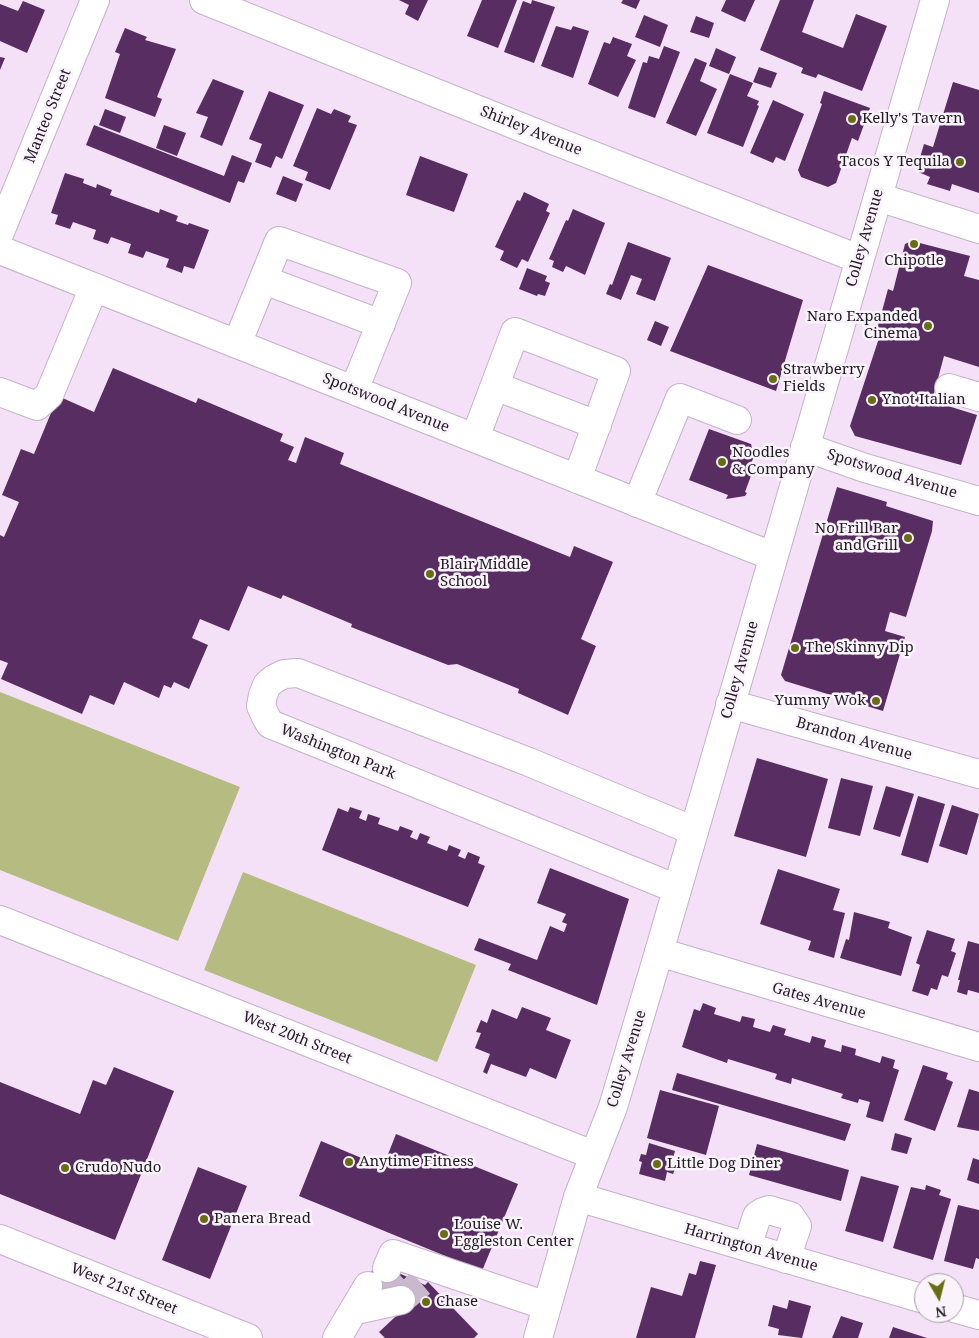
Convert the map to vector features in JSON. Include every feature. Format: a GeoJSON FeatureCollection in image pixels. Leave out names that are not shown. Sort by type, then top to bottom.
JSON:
{"type":"FeatureCollection","features":[{"type":"Feature","properties":{"kind":"street","name":"Manteo Street"},"geometry":{"type":"LineString","coordinates":[[0,232],[95,0]]}},
{"type":"Feature","properties":{"kind":"street","name":"Shirley Avenue"},"geometry":{"type":"LineString","coordinates":[[204,0],[553,140],[859,259]]}},
{"type":"Feature","properties":{"kind":"street","name":"Colley Avenue"},"geometry":{"type":"LineString","coordinates":[[538,1338],[578,1197],[613,1107],[659,952],[772,556],[935,0]]}},
{"type":"Feature","properties":{"kind":"street"},"geometry":{"type":"LineString","coordinates":[[878,197],[979,229]]}},
{"type":"Feature","properties":{"kind":"street"},"geometry":{"type":"LineString","coordinates":[[237,344],[279,241],[397,283],[354,390]]}},
{"type":"Feature","properties":{"kind":"street","name":"Spotswood Avenue"},"geometry":{"type":"LineString","coordinates":[[0,250],[772,556]]}},
{"type":"Feature","properties":{"kind":"street"},"geometry":{"type":"LineString","coordinates":[[264,280],[381,324]]}},
{"type":"Feature","properties":{"kind":"street"},"geometry":{"type":"LineString","coordinates":[[0,392],[37,406],[49,395],[94,287]]}},
{"type":"Feature","properties":{"kind":"street"},"geometry":{"type":"LineString","coordinates":[[475,438],[515,332],[616,371],[577,479]]}},
{"type":"Feature","properties":{"kind":"street"},"geometry":{"type":"LineString","coordinates":[[495,386],[597,425]]}},
{"type":"Feature","properties":{"kind":"street"},"geometry":{"type":"LineString","coordinates":[[948,388],[979,397]]}},
{"type":"Feature","properties":{"kind":"street"},"geometry":{"type":"LineString","coordinates":[[637,503],[680,398],[737,420]]}},
{"type":"Feature","properties":{"kind":"street","name":"Spotswood Avenue"},"geometry":{"type":"LineString","coordinates":[[805,447],[865,468],[979,499]]}},
{"type":"Feature","properties":{"kind":"street","name":"Washington Park"},"geometry":{"type":"LineString","coordinates":[[677,889],[270,724],[261,706],[262,695],[274,679],[284,674],[298,673],[529,762],[694,830]]}},
{"type":"Feature","properties":{"kind":"street","name":"Brandon Avenue"},"geometry":{"type":"LineString","coordinates":[[730,704],[979,774]]}},
{"type":"Feature","properties":{"kind":"street","name":"West 20th Street"},"geometry":{"type":"LineString","coordinates":[[0,920],[593,1155]]}},
{"type":"Feature","properties":{"kind":"street","name":"Gates Avenue"},"geometry":{"type":"LineString","coordinates":[[659,952],[979,1047]]}},
{"type":"Feature","properties":{"kind":"street","name":"Harrington Avenue"},"geometry":{"type":"LineString","coordinates":[[578,1197],[914,1296]]}},
{"type":"Feature","properties":{"kind":"street"},"geometry":{"type":"LineString","coordinates":[[747,1247],[757,1216],[769,1210],[790,1216],[796,1226],[786,1259]]}},
{"type":"Feature","properties":{"kind":"street","name":"West 21st Street"},"geometry":{"type":"LineString","coordinates":[[0,1239],[248,1338]]}},
{"type":"Feature","properties":{"kind":"street"},"geometry":{"type":"LineString","coordinates":[[337,1338],[355,1310],[402,1279],[547,1306]]}},
{"type":"Feature","properties":{"kind":"street"},"geometry":{"type":"LineString","coordinates":[[355,1310],[402,1279]]}},
{"type":"Feature","properties":{"kind":"street"},"geometry":{"type":"LineString","coordinates":[[964,1311],[979,1315]]}},
{"type":"Feature","properties":{"kind":"green space"},"geometry":{"type":"Polygon","coordinates":[[[0,692],[240,787],[178,941],[0,870],[0,692]]]}},
{"type":"Feature","properties":{"kind":"green space"},"geometry":{"type":"Polygon","coordinates":[[[243,872],[476,965],[437,1062],[204,970],[243,872]]]}},
{"type":"Feature","properties":{"kind":"building"},"geometry":{"type":"Polygon","coordinates":[[[399,0],[428,0],[418,21],[405,14],[409,5],[399,0]]]}},
{"type":"Feature","properties":{"kind":"building"},"geometry":{"type":"Polygon","coordinates":[[[482,0],[517,0],[498,48],[467,36],[482,0]]]}},
{"type":"Feature","properties":{"kind":"building"},"geometry":{"type":"Polygon","coordinates":[[[532,0],[555,7],[534,63],[504,52],[523,1],[531,4],[532,0]]]}},
{"type":"Feature","properties":{"kind":"building"},"geometry":{"type":"Polygon","coordinates":[[[623,0],[640,0],[636,9],[621,3],[623,0]]]}},
{"type":"Feature","properties":{"kind":"building"},"geometry":{"type":"Polygon","coordinates":[[[726,0],[755,0],[745,22],[721,11],[726,0]]]}},
{"type":"Feature","properties":{"kind":"building"},"geometry":{"type":"Polygon","coordinates":[[[780,0],[814,0],[802,32],[843,48],[856,14],[887,26],[862,91],[818,74],[816,78],[801,73],[803,68],[760,50],[780,0]]]}},
{"type":"Feature","properties":{"kind":"building"},"geometry":{"type":"Polygon","coordinates":[[[23,1],[45,10],[27,53],[0,41],[0,4],[18,11],[23,1]]]}},
{"type":"Feature","properties":{"kind":"building"},"geometry":{"type":"Polygon","coordinates":[[[644,15],[668,25],[660,47],[635,37],[644,15]]]}},
{"type":"Feature","properties":{"kind":"building"},"geometry":{"type":"Polygon","coordinates":[[[696,16],[714,23],[709,38],[690,32],[696,16]]]}},
{"type":"Feature","properties":{"kind":"building"},"geometry":{"type":"Polygon","coordinates":[[[556,26],[571,30],[573,26],[589,31],[573,78],[541,66],[556,26]]]}},
{"type":"Feature","properties":{"kind":"building"},"geometry":{"type":"Polygon","coordinates":[[[125,28],[147,37],[145,40],[176,49],[157,97],[162,99],[155,117],[105,98],[120,54],[115,52],[125,28]]]}},
{"type":"Feature","properties":{"kind":"building"},"geometry":{"type":"Polygon","coordinates":[[[613,37],[632,44],[627,56],[636,60],[618,97],[588,84],[604,42],[610,44],[613,37]]]}},
{"type":"Feature","properties":{"kind":"building"},"geometry":{"type":"Polygon","coordinates":[[[664,46],[680,52],[655,118],[628,108],[643,62],[647,63],[649,56],[659,59],[664,46]]]}},
{"type":"Feature","properties":{"kind":"building"},"geometry":{"type":"Polygon","coordinates":[[[716,48],[736,57],[729,74],[709,66],[716,48]]]}},
{"type":"Feature","properties":{"kind":"building"},"geometry":{"type":"Polygon","coordinates":[[[0,57],[5,58],[0,70],[0,57]]]}},
{"type":"Feature","properties":{"kind":"building"},"geometry":{"type":"Polygon","coordinates":[[[695,58],[707,63],[700,81],[717,89],[696,136],[666,123],[695,58]]]}},
{"type":"Feature","properties":{"kind":"building"},"geometry":{"type":"Polygon","coordinates":[[[759,67],[777,73],[771,88],[753,82],[759,67]]]}},
{"type":"Feature","properties":{"kind":"building"},"geometry":{"type":"Polygon","coordinates":[[[730,74],[753,83],[747,96],[759,101],[757,105],[759,106],[743,147],[707,133],[730,74]]]}},
{"type":"Feature","properties":{"kind":"building"},"geometry":{"type":"Polygon","coordinates":[[[213,79],[244,91],[222,146],[200,137],[208,117],[196,113],[213,79]]]}},
{"type":"Feature","properties":{"kind":"building"},"geometry":{"type":"Polygon","coordinates":[[[953,82],[979,90],[979,193],[952,184],[950,191],[927,184],[930,177],[916,171],[924,144],[933,147],[953,82]]]}},
{"type":"Feature","properties":{"kind":"building"},"geometry":{"type":"Polygon","coordinates":[[[269,91],[304,105],[282,159],[276,156],[271,168],[255,162],[262,144],[249,139],[269,91]]]}},
{"type":"Feature","properties":{"kind":"building"},"geometry":{"type":"Polygon","coordinates":[[[824,91],[870,108],[858,141],[852,138],[836,183],[828,187],[801,177],[798,170],[822,104],[820,103],[824,91]]]}},
{"type":"Feature","properties":{"kind":"building"},"geometry":{"type":"Polygon","coordinates":[[[773,100],[804,114],[785,161],[776,157],[773,163],[750,153],[773,100]]]}},
{"type":"Feature","properties":{"kind":"building"},"geometry":{"type":"Polygon","coordinates":[[[317,108],[331,114],[334,109],[351,116],[348,122],[357,125],[330,190],[305,180],[308,172],[293,166],[317,108]]]}},
{"type":"Feature","properties":{"kind":"building"},"geometry":{"type":"Polygon","coordinates":[[[105,109],[126,117],[120,133],[99,125],[105,109]]]}},
{"type":"Feature","properties":{"kind":"building"},"geometry":{"type":"Polygon","coordinates":[[[94,125],[224,176],[232,155],[252,163],[244,183],[238,181],[230,203],[86,145],[94,125]]]}},
{"type":"Feature","properties":{"kind":"building"},"geometry":{"type":"Polygon","coordinates":[[[164,125],[186,133],[177,156],[156,148],[164,125]]]}},
{"type":"Feature","properties":{"kind":"building"},"geometry":{"type":"Polygon","coordinates":[[[420,156],[468,174],[454,212],[406,195],[420,156]]]}},
{"type":"Feature","properties":{"kind":"building"},"geometry":{"type":"Polygon","coordinates":[[[65,173],[84,179],[83,183],[96,188],[97,184],[112,190],[110,195],[159,213],[160,209],[178,216],[176,221],[209,230],[194,269],[184,266],[182,273],[166,267],[169,259],[146,251],[143,258],[128,253],[131,244],[111,237],[108,244],[93,239],[96,230],[73,222],[70,229],[55,224],[58,215],[51,213],[65,173]]]}},
{"type":"Feature","properties":{"kind":"building"},"geometry":{"type":"Polygon","coordinates":[[[283,176],[303,184],[296,202],[276,194],[283,176]]]}},
{"type":"Feature","properties":{"kind":"building"},"geometry":{"type":"Polygon","coordinates":[[[524,192],[549,204],[546,211],[550,213],[528,262],[522,259],[517,268],[500,260],[504,251],[495,247],[517,200],[520,201],[524,192]]]}},
{"type":"Feature","properties":{"kind":"building"},"geometry":{"type":"Polygon","coordinates":[[[573,209],[605,223],[585,275],[566,266],[563,272],[552,267],[554,261],[549,259],[566,220],[568,221],[573,209]]]}},
{"type":"Feature","properties":{"kind":"building"},"geometry":{"type":"Polygon","coordinates":[[[912,241],[970,256],[964,276],[979,280],[979,367],[944,356],[932,401],[977,415],[961,465],[855,436],[850,426],[879,338],[875,337],[888,289],[893,291],[905,244],[912,241]]]}},
{"type":"Feature","properties":{"kind":"building"},"geometry":{"type":"Polygon","coordinates":[[[628,242],[671,258],[655,301],[636,294],[642,279],[631,275],[621,300],[606,294],[610,284],[612,285],[628,242]]]}},
{"type":"Feature","properties":{"kind":"building"},"geometry":{"type":"Polygon","coordinates":[[[708,265],[803,300],[776,391],[670,351],[708,265]]]}},
{"type":"Feature","properties":{"kind":"building"},"geometry":{"type":"Polygon","coordinates":[[[527,268],[547,276],[545,281],[550,283],[545,296],[538,294],[537,296],[519,289],[527,268]]]}},
{"type":"Feature","properties":{"kind":"building"},"geometry":{"type":"Polygon","coordinates":[[[655,321],[669,327],[661,346],[647,340],[655,321]]]}},
{"type":"Feature","properties":{"kind":"building"},"geometry":{"type":"Polygon","coordinates":[[[113,368],[196,403],[198,398],[283,434],[280,441],[294,447],[288,460],[296,463],[305,437],[344,453],[340,464],[570,557],[574,546],[613,562],[581,639],[596,646],[568,715],[518,693],[519,689],[457,664],[448,665],[351,627],[352,624],[283,595],[281,599],[248,586],[229,631],[200,619],[192,638],[208,645],[189,689],[174,682],[171,688],[164,685],[159,698],[124,682],[114,705],[90,695],[82,714],[1,679],[8,663],[0,660],[0,535],[4,537],[19,502],[2,495],[21,449],[34,454],[58,396],[94,412],[113,368]]]}},
{"type":"Feature","properties":{"kind":"building"},"geometry":{"type":"Polygon","coordinates":[[[709,429],[751,444],[754,456],[748,472],[752,473],[745,496],[726,499],[728,495],[689,480],[709,429]]]}},
{"type":"Feature","properties":{"kind":"building"},"geometry":{"type":"Polygon","coordinates":[[[837,487],[887,502],[886,506],[933,521],[932,531],[906,617],[890,612],[885,631],[905,637],[883,711],[785,681],[781,675],[837,487]]]}},
{"type":"Feature","properties":{"kind":"building"},"geometry":{"type":"Polygon","coordinates":[[[757,758],[828,779],[806,857],[734,836],[757,758]]]}},
{"type":"Feature","properties":{"kind":"building"},"geometry":{"type":"Polygon","coordinates":[[[841,778],[873,786],[860,836],[828,828],[841,778]]]}},
{"type":"Feature","properties":{"kind":"building"},"geometry":{"type":"Polygon","coordinates":[[[886,786],[914,794],[900,837],[873,829],[886,786]]]}},
{"type":"Feature","properties":{"kind":"building"},"geometry":{"type":"Polygon","coordinates":[[[918,796],[945,804],[928,863],[901,855],[918,796]]]}},
{"type":"Feature","properties":{"kind":"building"},"geometry":{"type":"Polygon","coordinates":[[[952,805],[979,814],[967,855],[939,846],[952,805]]]}},
{"type":"Feature","properties":{"kind":"building"},"geometry":{"type":"Polygon","coordinates":[[[350,807],[362,811],[359,818],[366,821],[368,814],[380,818],[378,824],[398,831],[400,826],[413,831],[410,837],[417,840],[420,833],[430,837],[427,843],[447,851],[449,845],[461,850],[458,856],[465,859],[468,852],[480,857],[478,863],[485,866],[468,907],[322,850],[338,808],[348,812],[350,807]]]}},
{"type":"Feature","properties":{"kind":"building"},"geometry":{"type":"Polygon","coordinates":[[[550,868],[629,899],[597,1005],[508,970],[511,964],[474,950],[479,938],[537,960],[550,926],[564,932],[567,924],[562,922],[566,914],[537,903],[550,868]]]}},
{"type":"Feature","properties":{"kind":"building"},"geometry":{"type":"Polygon","coordinates":[[[778,869],[840,889],[833,910],[845,913],[834,958],[808,950],[811,941],[760,924],[778,869]]]}},
{"type":"Feature","properties":{"kind":"building"},"geometry":{"type":"Polygon","coordinates":[[[854,912],[890,922],[888,928],[912,937],[901,976],[840,958],[846,939],[849,940],[854,912]]]}},
{"type":"Feature","properties":{"kind":"building"},"geometry":{"type":"Polygon","coordinates":[[[927,930],[955,939],[951,951],[956,953],[948,977],[942,975],[937,990],[931,988],[928,996],[912,991],[920,965],[916,963],[927,930]]]}},
{"type":"Feature","properties":{"kind":"building"},"geometry":{"type":"Polygon","coordinates":[[[968,941],[979,944],[979,993],[968,990],[967,995],[957,992],[960,980],[958,980],[968,941]]]}},
{"type":"Feature","properties":{"kind":"building"},"geometry":{"type":"Polygon","coordinates":[[[703,1003],[716,1008],[714,1014],[740,1022],[742,1016],[755,1019],[753,1027],[770,1032],[773,1025],[786,1029],[784,1035],[810,1043],[812,1036],[826,1040],[824,1047],[841,1052],[842,1045],[856,1049],[855,1055],[880,1063],[882,1056],[895,1060],[893,1068],[899,1070],[883,1122],[866,1117],[870,1102],[859,1099],[858,1103],[841,1098],[843,1094],[792,1078],[791,1084],[775,1079],[777,1074],[728,1059],[727,1063],[682,1047],[694,1009],[700,1011],[703,1003]]]}},
{"type":"Feature","properties":{"kind":"building"},"geometry":{"type":"Polygon","coordinates":[[[522,1007],[551,1018],[546,1030],[571,1040],[556,1079],[530,1068],[526,1077],[491,1064],[487,1074],[483,1072],[490,1054],[475,1048],[481,1033],[476,1032],[481,1020],[487,1023],[492,1009],[517,1019],[522,1007]]]}},
{"type":"Feature","properties":{"kind":"building"},"geometry":{"type":"Polygon","coordinates":[[[923,1065],[948,1073],[946,1079],[953,1082],[935,1131],[904,1120],[923,1065]]]}},
{"type":"Feature","properties":{"kind":"building"},"geometry":{"type":"Polygon","coordinates":[[[114,1067],[174,1091],[115,1240],[0,1194],[0,1082],[80,1114],[93,1080],[106,1085],[114,1067]]]}},
{"type":"Feature","properties":{"kind":"building"},"geometry":{"type":"Polygon","coordinates":[[[677,1073],[851,1124],[845,1141],[672,1090],[677,1073]]]}},
{"type":"Feature","properties":{"kind":"building"},"geometry":{"type":"Polygon","coordinates":[[[969,1089],[979,1092],[979,1131],[957,1127],[969,1089]]]}},
{"type":"Feature","properties":{"kind":"building"},"geometry":{"type":"Polygon","coordinates":[[[660,1090],[719,1106],[706,1155],[647,1138],[660,1090]]]}},
{"type":"Feature","properties":{"kind":"building"},"geometry":{"type":"Polygon","coordinates":[[[895,1133],[912,1138],[907,1154],[891,1150],[895,1133]]]}},
{"type":"Feature","properties":{"kind":"building","name":"Louise W. Eggleston Center"},"geometry":{"type":"Polygon","coordinates":[[[396,1134],[518,1184],[482,1271],[299,1196],[321,1141],[383,1167],[396,1134]]]}},
{"type":"Feature","properties":{"kind":"building"},"geometry":{"type":"Polygon","coordinates":[[[649,1143],[675,1151],[671,1165],[676,1166],[673,1174],[667,1172],[665,1181],[639,1174],[642,1162],[639,1161],[641,1154],[646,1155],[649,1143]]]}},
{"type":"Feature","properties":{"kind":"building"},"geometry":{"type":"Polygon","coordinates":[[[757,1144],[849,1170],[841,1201],[749,1175],[757,1144]]]}},
{"type":"Feature","properties":{"kind":"building"},"geometry":{"type":"Polygon","coordinates":[[[973,1158],[979,1160],[979,1184],[967,1180],[973,1158]]]}},
{"type":"Feature","properties":{"kind":"building"},"geometry":{"type":"Polygon","coordinates":[[[198,1167],[247,1186],[210,1279],[162,1260],[198,1167]]]}},
{"type":"Feature","properties":{"kind":"building"},"geometry":{"type":"Polygon","coordinates":[[[861,1176],[899,1186],[883,1242],[845,1231],[861,1176]]]}},
{"type":"Feature","properties":{"kind":"building"},"geometry":{"type":"Polygon","coordinates":[[[926,1185],[941,1190],[939,1195],[951,1199],[933,1260],[893,1248],[911,1187],[925,1190],[926,1185]]]}},
{"type":"Feature","properties":{"kind":"building"},"geometry":{"type":"Polygon","coordinates":[[[958,1205],[979,1210],[979,1259],[976,1258],[973,1269],[944,1261],[958,1205]]]}},
{"type":"Feature","properties":{"kind":"building"},"geometry":{"type":"Polygon","coordinates":[[[700,1261],[716,1265],[695,1338],[636,1338],[651,1287],[682,1296],[689,1273],[696,1275],[700,1261]]]}},
{"type":"Feature","properties":{"kind":"building","name":"Chase"},"geometry":{"type":"Polygon","coordinates":[[[379,1264],[425,1285],[428,1282],[478,1334],[474,1338],[385,1338],[379,1332],[409,1304],[360,1283],[379,1264]]]}},
{"type":"Feature","properties":{"kind":"building"},"geometry":{"type":"Polygon","coordinates":[[[789,1300],[811,1306],[802,1338],[778,1335],[779,1329],[768,1326],[773,1305],[787,1309],[789,1300]]]}},
{"type":"Feature","properties":{"kind":"building"},"geometry":{"type":"Polygon","coordinates":[[[841,1316],[863,1323],[858,1338],[832,1338],[841,1316]]]}},
{"type":"Feature","properties":{"kind":"building"},"geometry":{"type":"Polygon","coordinates":[[[893,1327],[927,1338],[889,1338],[893,1327]]]}},
{"type":"Feature","properties":{"kind":"tunnel"},"geometry":{"type":"LineString","coordinates":[[380,1291],[399,1274]]}},
{"type":"Feature","properties":{"kind":"tunnel"},"geometry":{"type":"LineString","coordinates":[[401,1300],[421,1283]]}},
{"type":"Feature","properties":{"kind":"place","name":"Kelly's Tavern"},"geometry":{"type":"Point","coordinates":[852,119]}},
{"type":"Feature","properties":{"kind":"place","name":"Tacos Y Tequila"},"geometry":{"type":"Point","coordinates":[960,162]}},
{"type":"Feature","properties":{"kind":"place","name":"Chipotle"},"geometry":{"type":"Point","coordinates":[914,244]}},
{"type":"Feature","properties":{"kind":"place","name":"Naro Expanded Cinema"},"geometry":{"type":"Point","coordinates":[928,326]}},
{"type":"Feature","properties":{"kind":"place","name":"Strawberry Fields"},"geometry":{"type":"Point","coordinates":[773,379]}},
{"type":"Feature","properties":{"kind":"place","name":"Ynot Italian"},"geometry":{"type":"Point","coordinates":[872,400]}},
{"type":"Feature","properties":{"kind":"place","name":"Noodles & Company"},"geometry":{"type":"Point","coordinates":[722,462]}},
{"type":"Feature","properties":{"kind":"place","name":"No Frill Bar and Grill"},"geometry":{"type":"Point","coordinates":[908,538]}},
{"type":"Feature","properties":{"kind":"place","name":"Blair Middle School"},"geometry":{"type":"Point","coordinates":[430,574]}},
{"type":"Feature","properties":{"kind":"place","name":"The Skinny Dip"},"geometry":{"type":"Point","coordinates":[795,648]}},
{"type":"Feature","properties":{"kind":"place","name":"Yummy Wok"},"geometry":{"type":"Point","coordinates":[876,701]}},
{"type":"Feature","properties":{"kind":"place","name":"Anytime Fitness"},"geometry":{"type":"Point","coordinates":[349,1162]}},
{"type":"Feature","properties":{"kind":"place","name":"Little Dog Diner"},"geometry":{"type":"Point","coordinates":[657,1164]}},
{"type":"Feature","properties":{"kind":"place","name":"Crudo Nudo"},"geometry":{"type":"Point","coordinates":[65,1168]}},
{"type":"Feature","properties":{"kind":"place","name":"Panera Bread"},"geometry":{"type":"Point","coordinates":[204,1219]}},
{"type":"Feature","properties":{"kind":"place","name":"Louise W. Eggleston Center"},"geometry":{"type":"Point","coordinates":[444,1234]}},
{"type":"Feature","properties":{"kind":"place","name":"Chase"},"geometry":{"type":"Point","coordinates":[426,1302]}}]}
